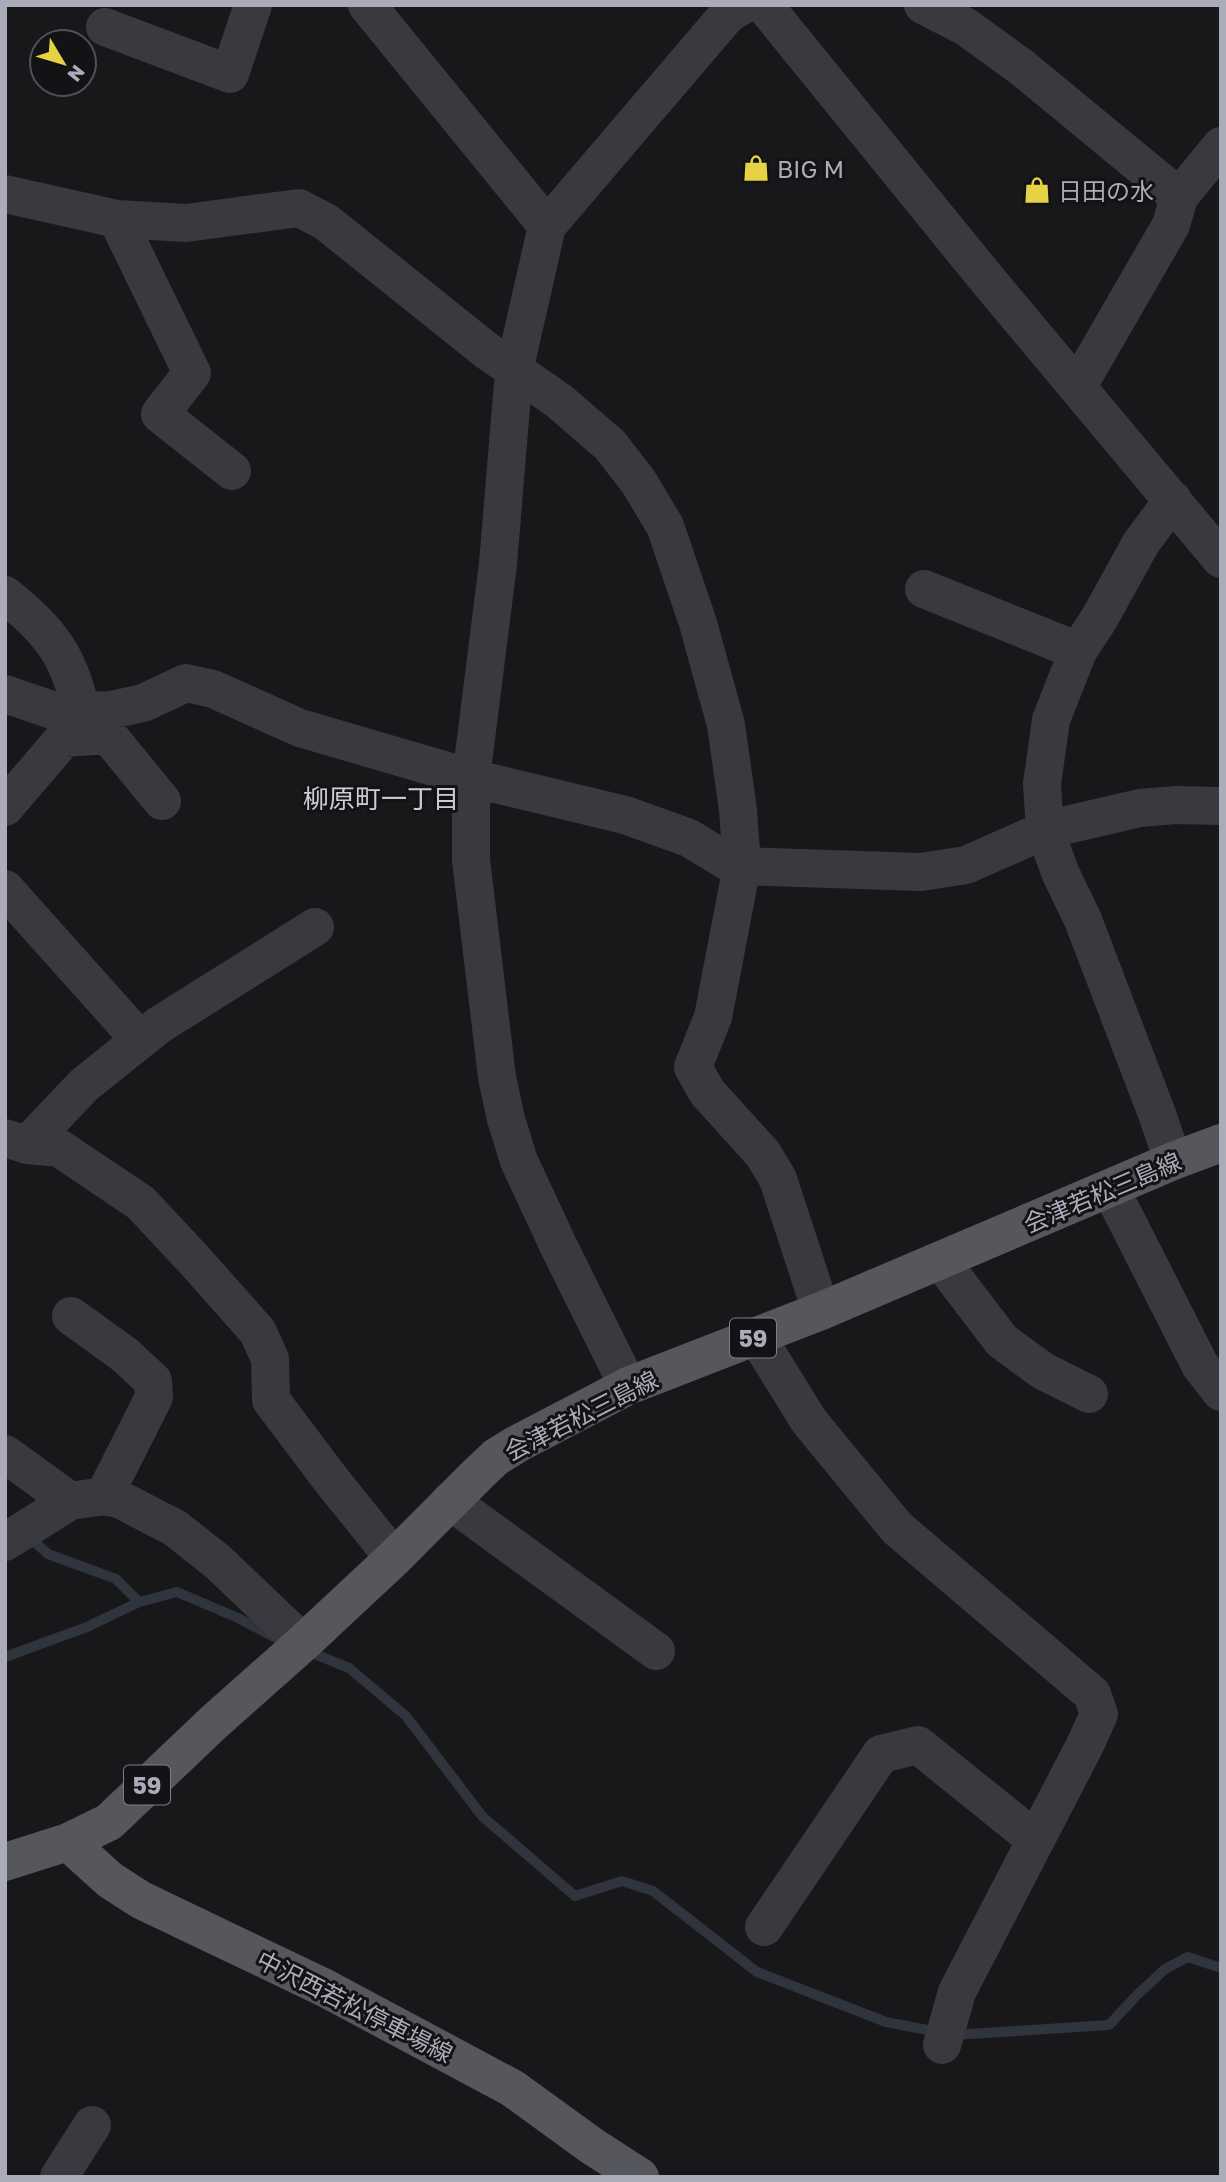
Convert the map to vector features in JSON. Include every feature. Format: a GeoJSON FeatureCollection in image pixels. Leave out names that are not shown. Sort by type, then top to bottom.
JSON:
{"type":"FeatureCollection","features":[{"type":"Feature","properties":{"kind":"main road","name":"会津若松三島線"},"geometry":{"type":"LineString","coordinates":[[5,1862],[68,1842],[109,1822],[213,1723],[336,1613],[496,1457],[517,1444],[628,1386],[821,1311],[1221,1143]]}},
{"type":"Feature","properties":{"kind":"main road","name":"中沢西若松停車場線"},"geometry":{"type":"LineString","coordinates":[[68,1842],[110,1880],[141,1900],[325,1988],[512,2088],[640,2177]]}},
{"type":"Feature","properties":{"kind":"street"},"geometry":{"type":"LineString","coordinates":[[105,27],[230,74],[253,5]]}},
{"type":"Feature","properties":{"kind":"street"},"geometry":{"type":"LineString","coordinates":[[367,5],[547,226]]}},
{"type":"Feature","properties":{"kind":"street"},"geometry":{"type":"LineString","coordinates":[[628,1386],[519,1161],[506,1119],[497,1077],[471,860],[471,778],[498,564],[514,370],[547,226],[728,14],[743,5]]}},
{"type":"Feature","properties":{"kind":"street"},"geometry":{"type":"LineString","coordinates":[[764,5],[986,278],[1221,559]]}},
{"type":"Feature","properties":{"kind":"street"},"geometry":{"type":"LineString","coordinates":[[923,5],[966,27],[1020,66],[1179,197]]}},
{"type":"Feature","properties":{"kind":"street"},"geometry":{"type":"LineString","coordinates":[[1077,386],[1171,225],[1179,197],[1221,146]]}},
{"type":"Feature","properties":{"kind":"street"},"geometry":{"type":"LineString","coordinates":[[5,194],[117,219],[186,223],[299,208],[326,222],[514,370],[559,401],[610,445],[638,481],[665,526],[698,623],[726,725],[738,810],[742,866],[713,1017],[694,1067],[707,1092],[763,1154],[778,1179],[821,1311]]}},
{"type":"Feature","properties":{"kind":"street"},"geometry":{"type":"LineString","coordinates":[[117,219],[192,373],[160,414],[232,471]]}},
{"type":"Feature","properties":{"kind":"street"},"geometry":{"type":"LineString","coordinates":[[1173,500],[1141,543],[1078,651],[1051,720],[1042,784],[1045,830],[1060,872],[1083,920],[1173,1161]]}},
{"type":"Feature","properties":{"kind":"street"},"geometry":{"type":"LineString","coordinates":[[924,589],[1078,651]]}},
{"type":"Feature","properties":{"kind":"street"},"geometry":{"type":"LineString","coordinates":[[5,595],[27,613],[54,642],[70,673],[69,720],[5,807]]}},
{"type":"Feature","properties":{"kind":"street"},"geometry":{"type":"LineString","coordinates":[[69,720],[143,703],[186,683],[213,689],[300,728],[471,778],[625,815],[689,838],[730,863],[742,866],[921,872],[966,865],[1045,830],[1140,808],[1221,806]]}},
{"type":"Feature","properties":{"kind":"street"},"geometry":{"type":"LineString","coordinates":[[5,694],[55,711],[69,720],[108,735],[162,801]]}},
{"type":"Feature","properties":{"kind":"street"},"geometry":{"type":"LineString","coordinates":[[5,889],[140,1040]]}},
{"type":"Feature","properties":{"kind":"street"},"geometry":{"type":"LineString","coordinates":[[11,1140],[159,1025],[315,927]]}},
{"type":"Feature","properties":{"kind":"street"},"geometry":{"type":"LineString","coordinates":[[11,1140],[59,1148],[141,1203],[258,1332],[270,1359],[271,1400],[394,1558]]}},
{"type":"Feature","properties":{"kind":"street"},"geometry":{"type":"LineString","coordinates":[[1110,1188],[1200,1365],[1221,1392]]}},
{"type":"Feature","properties":{"kind":"street"},"geometry":{"type":"LineString","coordinates":[[941,1261],[1002,1341],[1043,1371],[1089,1394]]}},
{"type":"Feature","properties":{"kind":"street"},"geometry":{"type":"LineString","coordinates":[[71,1316],[125,1355],[153,1381],[154,1397],[87,1499]]}},
{"type":"Feature","properties":{"kind":"street"},"geometry":{"type":"LineString","coordinates":[[757,1336],[809,1421],[897,1528],[1092,1694],[1099,1714],[957,1993],[945,2035]]}},
{"type":"Feature","properties":{"kind":"street"},"geometry":{"type":"LineString","coordinates":[[5,1454],[87,1499]]}},
{"type":"Feature","properties":{"kind":"street"},"geometry":{"type":"LineString","coordinates":[[5,1542],[87,1499],[120,1499],[175,1528],[218,1562],[303,1643]]}},
{"type":"Feature","properties":{"kind":"street"},"geometry":{"type":"LineString","coordinates":[[450,1501],[656,1651]]}},
{"type":"Feature","properties":{"kind":"street"},"geometry":{"type":"LineString","coordinates":[[764,1927],[881,1754],[918,1745],[1036,1840]]}},
{"type":"Feature","properties":{"kind":"street"},"geometry":{"type":"LineString","coordinates":[[59,2177],[92,2125]]}},
{"type":"Feature","properties":{"kind":"waterway"},"geometry":{"type":"LineString","coordinates":[[28,1536],[48,1554],[116,1579],[139,1602],[177,1592],[274,1637]]}},
{"type":"Feature","properties":{"kind":"waterway"},"geometry":{"type":"LineString","coordinates":[[5,1657],[87,1627],[139,1602]]}},
{"type":"Feature","properties":{"kind":"waterway"},"geometry":{"type":"LineString","coordinates":[[305,1650],[349,1668],[406,1716],[482,1816],[575,1896],[622,1881],[653,1891],[757,1972],[886,2022],[938,2032]]}},
{"type":"Feature","properties":{"kind":"waterway"},"geometry":{"type":"LineString","coordinates":[[954,2035],[1109,2025],[1165,1969],[1188,1957],[1221,1968]]}},
{"type":"Feature","properties":{"kind":"place","name":"BIG M"},"geometry":{"type":"Point","coordinates":[756,168]}},
{"type":"Feature","properties":{"kind":"place","name":"日田の水"},"geometry":{"type":"Point","coordinates":[1037,190]}},
{"type":"Feature","properties":{"kind":"district","name":"柳原町一丁目"},"geometry":{"type":"Point","coordinates":[381,798]}}]}
